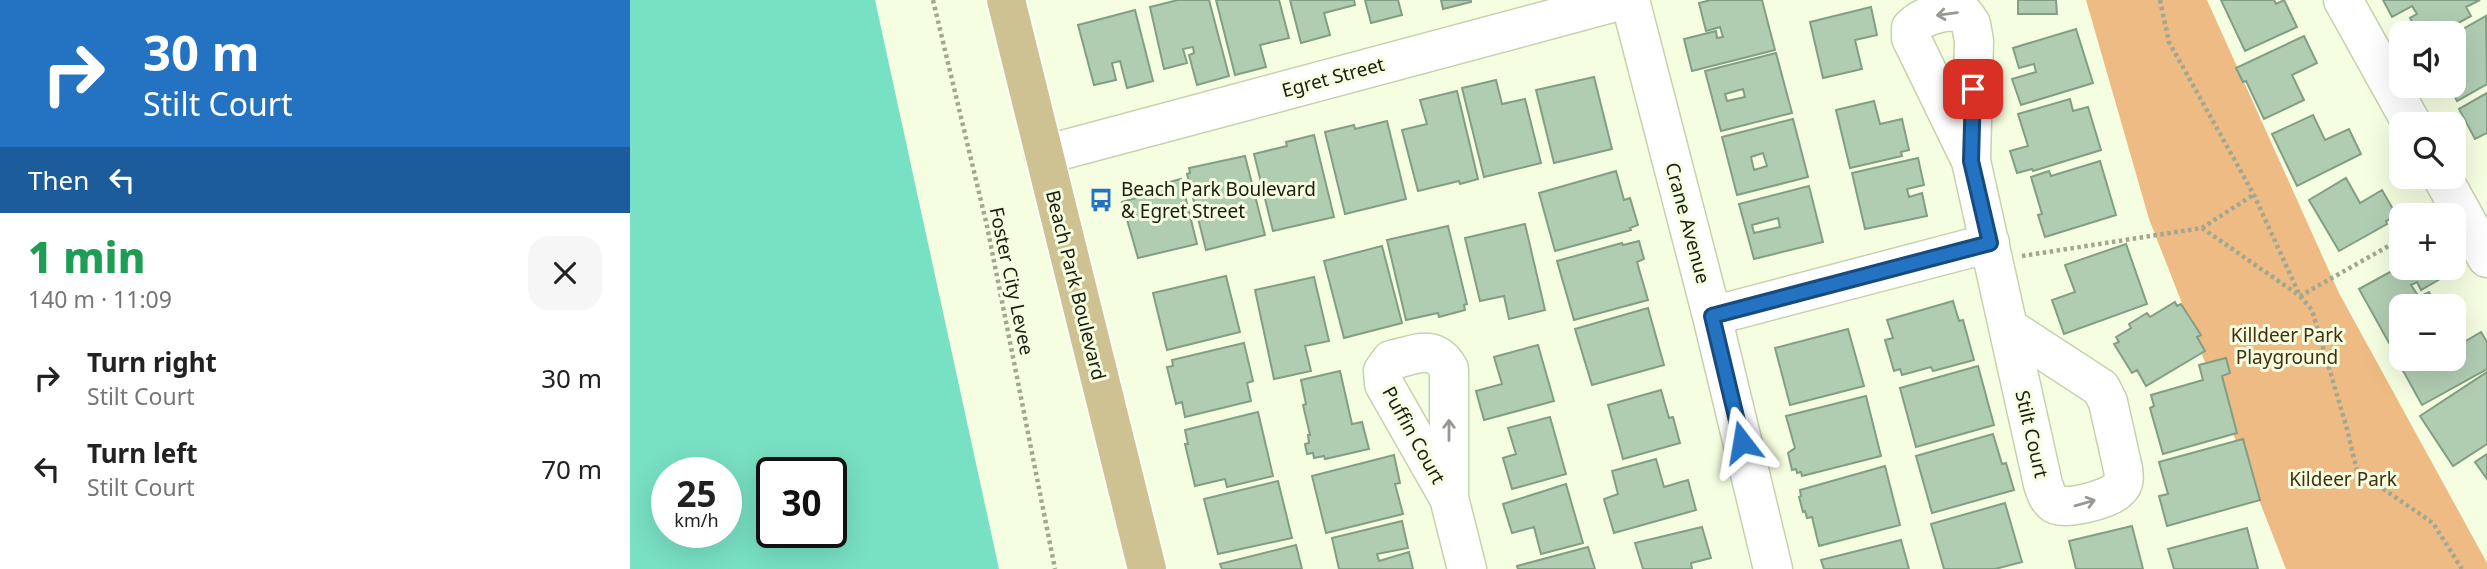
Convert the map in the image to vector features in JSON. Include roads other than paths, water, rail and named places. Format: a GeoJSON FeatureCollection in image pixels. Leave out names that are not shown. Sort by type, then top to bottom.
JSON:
{"type":"FeatureCollection","features":[{"type":"Feature","properties":{"kind":"main road","name":"Beach Park Boulevard"},"geometry":{"type":"LineString","coordinates":[[1006,0],[1147,569]]}},
{"type":"Feature","properties":{"kind":"street","name":"Egret Street"},"geometry":{"type":"LineString","coordinates":[[1044,155],[1623,0]]}},
{"type":"Feature","properties":{"kind":"street","name":"Crane Avenue"},"geometry":{"type":"LineString","coordinates":[[1630,0],[1712,316],[1773,569]]}},
{"type":"Feature","properties":{"kind":"street"},"geometry":{"type":"LineString","coordinates":[[2343,0],[2405,112]]}},
{"type":"Feature","properties":{"kind":"street"},"geometry":{"type":"LineString","coordinates":[[1971,161],[2009,328]]}},
{"type":"Feature","properties":{"kind":"street"},"geometry":{"type":"LineString","coordinates":[[2453,189],[2476,215],[2487,258]]}},
{"type":"Feature","properties":{"kind":"street"},"geometry":{"type":"LineString","coordinates":[[1712,316],[1992,252]]}},
{"type":"Feature","properties":{"kind":"street","name":"Puffin Court"},"geometry":{"type":"LineString","coordinates":[[1449,498],[1467,569]]}},
{"type":"Feature","properties":{"kind":"water"},"geometry":{"type":"Polygon","coordinates":[[[630,0],[875,0],[999,569],[630,569],[630,0]]]}},
{"type":"Feature","properties":{"kind":"place","name":"Beach Park Boulevard & Egret Street"},"geometry":{"type":"Point","coordinates":[1101,200]}},
{"type":"Feature","properties":{"kind":"park label","name":"Killdeer Park Playground"},"geometry":{"type":"Point","coordinates":[2287,346]}},
{"type":"Feature","properties":{"kind":"park label","name":"Kildeer Park"},"geometry":{"type":"Point","coordinates":[2343,479]}}]}
